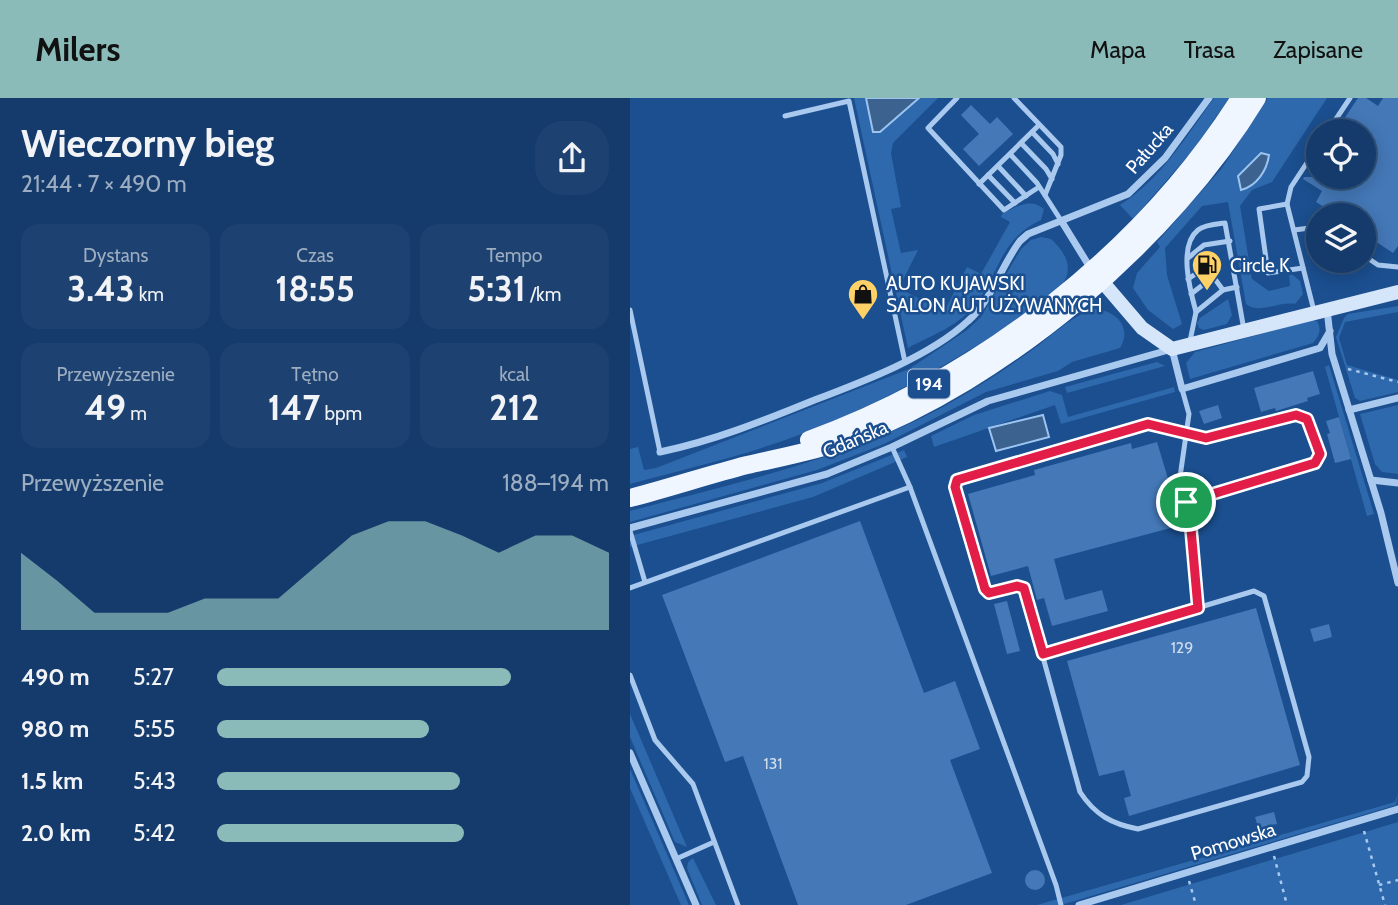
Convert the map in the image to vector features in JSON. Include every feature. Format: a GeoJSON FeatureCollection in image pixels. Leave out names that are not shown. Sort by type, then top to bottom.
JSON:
{"type":"FeatureCollection","features":[{"type":"Feature","properties":{"kind":"main road","name":"194"},"geometry":{"type":"LineString","coordinates":[[1097,275],[1173,190],[1240,98]]}},
{"type":"Feature","properties":{"kind":"main road","name":"194"},"geometry":{"type":"LineString","coordinates":[[1097,275],[1182,201],[1220,153],[1256,98]]}},
{"type":"Feature","properties":{"kind":"main road","name":"Gdańska"},"geometry":{"type":"LineString","coordinates":[[630,498],[748,465],[792,457],[849,439],[903,415],[1012,350],[1097,275]]}},
{"type":"Feature","properties":{"kind":"street","name":"Pałucka"},"geometry":{"type":"LineString","coordinates":[[1062,222],[1110,203],[1139,185],[1165,158],[1209,98]]}},
{"type":"Feature","properties":{"kind":"street"},"geometry":{"type":"LineString","coordinates":[[660,452],[752,425],[905,362],[967,323],[980,309],[1020,241],[1028,234],[1062,222],[1097,275],[1142,328],[1172,349],[1182,389],[1321,348],[1329,331]]}},
{"type":"Feature","properties":{"kind":"street","name":"Gdańska"},"geometry":{"type":"LineString","coordinates":[[630,529],[827,474],[892,447],[988,401],[1189,344],[1398,292]]}},
{"type":"Feature","properties":{"kind":"street"},"geometry":{"type":"LineString","coordinates":[[1321,310],[1398,583]]}},
{"type":"Feature","properties":{"kind":"street"},"geometry":{"type":"LineString","coordinates":[[1349,410],[1398,398]]}},
{"type":"Feature","properties":{"kind":"street"},"geometry":{"type":"LineString","coordinates":[[1371,480],[1398,483]]}},
{"type":"Feature","properties":{"kind":"street"},"geometry":{"type":"LineString","coordinates":[[630,753],[695,905]]}},
{"type":"Feature","properties":{"kind":"street","name":"Pomowska"},"geometry":{"type":"LineString","coordinates":[[1079,905],[1398,809]]}},
{"type":"Feature","properties":{"kind":"lane"},"geometry":{"type":"LineString","coordinates":[[957,98],[928,128],[979,184],[1004,210],[1039,187]]}},
{"type":"Feature","properties":{"kind":"lane"},"geometry":{"type":"LineString","coordinates":[[1014,98],[1061,147],[1062,155],[1045,195]]}},
{"type":"Feature","properties":{"kind":"lane"},"geometry":{"type":"LineString","coordinates":[[1336,119],[1350,98]]}},
{"type":"Feature","properties":{"kind":"lane"},"geometry":{"type":"LineString","coordinates":[[785,116],[849,101],[905,362]]}},
{"type":"Feature","properties":{"kind":"lane"},"geometry":{"type":"LineString","coordinates":[[979,184],[1039,125]]}},
{"type":"Feature","properties":{"kind":"lane"},"geometry":{"type":"LineString","coordinates":[[1032,132],[1053,154],[1058,164]]}},
{"type":"Feature","properties":{"kind":"lane"},"geometry":{"type":"LineString","coordinates":[[1021,143],[1052,179]]}},
{"type":"Feature","properties":{"kind":"lane"},"geometry":{"type":"LineString","coordinates":[[1010,154],[1039,187],[1062,222]]}},
{"type":"Feature","properties":{"kind":"lane"},"geometry":{"type":"LineString","coordinates":[[1306,164],[1291,187],[1287,204],[1303,268],[1321,310]]}},
{"type":"Feature","properties":{"kind":"lane"},"geometry":{"type":"LineString","coordinates":[[998,166],[1026,196]]}},
{"type":"Feature","properties":{"kind":"lane"},"geometry":{"type":"LineString","coordinates":[[988,175],[1015,203]]}},
{"type":"Feature","properties":{"kind":"lane"},"geometry":{"type":"LineString","coordinates":[[1287,204],[1258,209],[1268,273],[1303,268]]}},
{"type":"Feature","properties":{"kind":"lane"},"geometry":{"type":"LineString","coordinates":[[1189,344],[1196,312],[1188,279],[1189,241],[1199,228],[1225,223],[1244,330]]}},
{"type":"Feature","properties":{"kind":"lane"},"geometry":{"type":"LineString","coordinates":[[1294,230],[1306,228]]}},
{"type":"Feature","properties":{"kind":"lane"},"geometry":{"type":"LineString","coordinates":[[1188,258],[1204,245],[1230,241]]}},
{"type":"Feature","properties":{"kind":"lane"},"geometry":{"type":"LineString","coordinates":[[1376,264],[1398,267]]}},
{"type":"Feature","properties":{"kind":"lane"},"geometry":{"type":"LineString","coordinates":[[1188,279],[1206,267],[1223,290]]}},
{"type":"Feature","properties":{"kind":"lane"},"geometry":{"type":"LineString","coordinates":[[1191,294],[1213,277]]}},
{"type":"Feature","properties":{"kind":"lane"},"geometry":{"type":"LineString","coordinates":[[1196,312],[1223,290],[1237,287]]}},
{"type":"Feature","properties":{"kind":"lane"},"geometry":{"type":"LineString","coordinates":[[630,310],[660,452]]}},
{"type":"Feature","properties":{"kind":"lane"},"geometry":{"type":"LineString","coordinates":[[1182,389],[1189,414],[1180,477],[1190,518],[1198,608]]}},
{"type":"Feature","properties":{"kind":"lane"},"geometry":{"type":"LineString","coordinates":[[1043,654],[1254,590],[1264,596],[1309,757],[1307,776],[1302,782],[1139,829],[1118,825],[1101,817],[1080,792],[1024,588],[1017,586],[989,593],[985,589],[955,487],[957,480],[1148,424],[1206,438],[1296,415],[1307,419],[1320,454],[1315,463],[1186,502]]}},
{"type":"Feature","properties":{"kind":"lane"},"geometry":{"type":"LineString","coordinates":[[892,447],[910,487],[1061,905]]}},
{"type":"Feature","properties":{"kind":"lane"},"geometry":{"type":"LineString","coordinates":[[630,588],[910,487]]}},
{"type":"Feature","properties":{"kind":"lane"},"geometry":{"type":"LineString","coordinates":[[630,529],[645,582]]}},
{"type":"Feature","properties":{"kind":"lane"},"geometry":{"type":"LineString","coordinates":[[630,675],[655,740],[693,784],[738,905]]}},
{"type":"Feature","properties":{"kind":"lane"},"geometry":{"type":"LineString","coordinates":[[676,859],[714,842]]}},
{"type":"Feature","properties":{"kind":"path"},"geometry":{"type":"LineString","coordinates":[[1347,377],[1344,367],[1398,382]]}},
{"type":"Feature","properties":{"kind":"path"},"geometry":{"type":"LineString","coordinates":[[1361,820],[1385,905]]}},
{"type":"Feature","properties":{"kind":"path"},"geometry":{"type":"LineString","coordinates":[[1271,846],[1287,905]]}},
{"type":"Feature","properties":{"kind":"path"},"geometry":{"type":"LineString","coordinates":[[1187,872],[1196,905]]}},
{"type":"Feature","properties":{"kind":"path"},"geometry":{"type":"LineString","coordinates":[[1379,885],[1398,880]]}},
{"type":"Feature","properties":{"kind":"shaded area"},"geometry":{"type":"Polygon","coordinates":[[[854,98],[938,98],[893,143],[891,153],[901,207],[891,209],[901,253],[918,250],[899,288],[944,312],[967,267],[981,274],[1010,222],[1001,217],[1002,214],[1028,203],[1044,209],[1041,220],[1027,228],[1009,246],[984,292],[969,312],[945,329],[908,348],[854,98]]]}},
{"type":"Feature","properties":{"kind":"shaded area"},"geometry":{"type":"Polygon","coordinates":[[[866,98],[919,98],[880,132],[873,132],[866,98]]]}},
{"type":"Feature","properties":{"kind":"shaded area"},"geometry":{"type":"Polygon","coordinates":[[[1214,98],[1229,98],[1194,149],[1133,219],[1120,205],[1135,195],[1160,170],[1214,98]]]}},
{"type":"Feature","properties":{"kind":"shaded area"},"geometry":{"type":"Polygon","coordinates":[[[1268,98],[1327,98],[1313,119],[1306,119],[1306,130],[1272,182],[1252,190],[1240,206],[1252,279],[1269,291],[1290,286],[1289,275],[1293,275],[1300,281],[1303,294],[1295,304],[1257,308],[1246,304],[1228,202],[1202,206],[1165,248],[1167,275],[1182,324],[1173,329],[1148,310],[1133,288],[1137,273],[1160,247],[1157,242],[1222,168],[1268,98]]]}},
{"type":"Feature","properties":{"kind":"shaded area"},"geometry":{"type":"Polygon","coordinates":[[[1261,153],[1269,155],[1263,172],[1252,185],[1241,190],[1238,176],[1261,153]]]}},
{"type":"Feature","properties":{"kind":"shaded area"},"geometry":{"type":"Polygon","coordinates":[[[1041,237],[1051,239],[1066,258],[1067,274],[1061,286],[1030,312],[958,357],[883,398],[804,433],[740,455],[630,484],[630,449],[638,447],[644,470],[656,468],[909,369],[967,330],[981,317],[1021,249],[1031,240],[1041,237]]]}},
{"type":"Feature","properties":{"kind":"shaded area"},"geometry":{"type":"Polygon","coordinates":[[[1228,299],[1232,315],[1227,324],[1204,330],[1199,328],[1197,323],[1200,318],[1228,299]]]}},
{"type":"Feature","properties":{"kind":"shaded area"},"geometry":{"type":"Polygon","coordinates":[[[1398,306],[1398,312],[1345,322],[1339,338],[1347,365],[1398,380],[1398,392],[1360,401],[1355,398],[1336,337],[1348,314],[1398,306]]]}},
{"type":"Feature","properties":{"kind":"shaded area"},"geometry":{"type":"Polygon","coordinates":[[[1094,309],[1109,313],[1120,321],[1124,333],[1120,348],[1072,362],[1058,371],[986,392],[884,444],[817,470],[630,522],[630,511],[790,468],[906,425],[976,388],[1068,322],[1094,309]]]}},
{"type":"Feature","properties":{"kind":"shaded area"},"geometry":{"type":"Polygon","coordinates":[[[1312,320],[1317,321],[1320,330],[1313,343],[1190,379],[1186,363],[1195,352],[1312,320]]]}},
{"type":"Feature","properties":{"kind":"shaded area"},"geometry":{"type":"Polygon","coordinates":[[[1157,362],[1165,366],[1067,393],[1065,387],[1157,362]]]}},
{"type":"Feature","properties":{"kind":"shaded area"},"geometry":{"type":"Polygon","coordinates":[[[1329,365],[1374,514],[1367,516],[1325,367],[1329,365]]]}},
{"type":"Feature","properties":{"kind":"shaded area"},"geometry":{"type":"Polygon","coordinates":[[[1174,387],[1175,392],[1061,424],[1055,405],[934,447],[931,436],[974,415],[1050,391],[1062,395],[1068,417],[1174,387]]]}},
{"type":"Feature","properties":{"kind":"shaded area"},"geometry":{"type":"Polygon","coordinates":[[[1398,405],[1398,474],[1382,472],[1375,464],[1360,414],[1398,405]]]}},
{"type":"Feature","properties":{"kind":"shaded area"},"geometry":{"type":"Polygon","coordinates":[[[1043,415],[1049,437],[996,451],[989,428],[1043,415]]]}},
{"type":"Feature","properties":{"kind":"shaded area"},"geometry":{"type":"Polygon","coordinates":[[[904,450],[907,457],[813,497],[630,547],[630,536],[822,483],[904,450]]]}},
{"type":"Feature","properties":{"kind":"shaded area"},"geometry":{"type":"Polygon","coordinates":[[[630,714],[687,847],[675,842],[630,737],[630,714]]]}},
{"type":"Feature","properties":{"kind":"shaded area"},"geometry":{"type":"Polygon","coordinates":[[[630,769],[689,905],[681,905],[630,788],[630,769]]]}},
{"type":"Feature","properties":{"kind":"shaded area"},"geometry":{"type":"Polygon","coordinates":[[[1398,793],[1396,805],[1061,905],[1037,905],[1395,802],[1398,793]]]}},
{"type":"Feature","properties":{"kind":"shaded area"},"geometry":{"type":"Polygon","coordinates":[[[1398,822],[1398,905],[1121,905],[1365,832],[1398,822]]]}},
{"type":"Feature","properties":{"kind":"shaded area"},"geometry":{"type":"Polygon","coordinates":[[[693,858],[716,905],[702,905],[687,868],[688,862],[693,858]]]}},
{"type":"Feature","properties":{"kind":"building"},"geometry":{"type":"Polygon","coordinates":[[[1358,98],[1366,98],[1378,106],[1383,98],[1398,98],[1398,246],[1393,253],[1376,242],[1376,203],[1316,202],[1322,191],[1319,189],[1376,189],[1376,119],[1344,119],[1358,98]]]}},
{"type":"Feature","properties":{"kind":"building"},"geometry":{"type":"Polygon","coordinates":[[[971,105],[990,124],[997,117],[1013,134],[979,166],[963,149],[979,134],[961,115],[971,105]]]}},
{"type":"Feature","properties":{"kind":"building"},"geometry":{"type":"Polygon","coordinates":[[[1313,371],[1320,394],[1307,398],[1308,401],[1276,411],[1275,408],[1261,412],[1254,388],[1313,371]]]}},
{"type":"Feature","properties":{"kind":"building"},"geometry":{"type":"Polygon","coordinates":[[[1218,405],[1222,418],[1204,424],[1199,411],[1218,405]]]}},
{"type":"Feature","properties":{"kind":"building"},"geometry":{"type":"Polygon","coordinates":[[[1339,417],[1351,459],[1335,463],[1326,421],[1339,417]]]}},
{"type":"Feature","properties":{"kind":"building"},"geometry":{"type":"Polygon","coordinates":[[[1157,442],[1182,525],[1054,559],[1065,600],[1102,590],[1108,611],[1052,626],[1044,598],[1037,600],[1028,566],[991,576],[968,494],[1035,475],[1034,470],[1131,443],[1132,449],[1157,442]]]}},
{"type":"Feature","properties":{"kind":"building"},"geometry":{"type":"Polygon","coordinates":[[[860,521],[924,693],[955,681],[980,749],[950,760],[992,873],[906,905],[798,905],[743,756],[725,762],[662,595],[860,521]]]}},
{"type":"Feature","properties":{"kind":"building"},"geometry":{"type":"Polygon","coordinates":[[[1007,601],[1020,651],[1007,654],[994,604],[1007,601]]]}},
{"type":"Feature","properties":{"kind":"building"},"geometry":{"type":"Polygon","coordinates":[[[1256,608],[1300,765],[1129,816],[1124,798],[1131,796],[1124,770],[1099,776],[1067,661],[1256,608]]]}},
{"type":"Feature","properties":{"kind":"building"},"geometry":{"type":"Polygon","coordinates":[[[1329,624],[1332,637],[1314,642],[1310,629],[1329,624]]]}},
{"type":"Feature","properties":{"kind":"building"},"geometry":{"type":"Polygon","coordinates":[[[1274,812],[1277,824],[1271,825],[1273,831],[1260,834],[1255,817],[1274,812]]]}},
{"type":"Feature","properties":{"kind":"building"},"geometry":{"type":"Polygon","coordinates":[[[1031,870],[1039,870],[1045,880],[1039,890],[1031,890],[1025,884],[1025,876],[1031,870]]]}},
{"type":"Feature","properties":{"kind":"place","name":"Circle K"},"geometry":{"type":"Point","coordinates":[1207,292]}},
{"type":"Feature","properties":{"kind":"place","name":"AUTO KUJAWSKI SALON AUT UŻYWANYCH"},"geometry":{"type":"Point","coordinates":[863,321]}},
{"type":"Feature","properties":{"kind":"route"},"geometry":{"type":"LineString","coordinates":[[1296,415],[1307,419],[1320,454],[1315,463],[1186,502],[1190,518],[1198,608],[1043,654],[1024,588],[1017,586],[989,593],[985,589],[955,487],[957,480],[1148,424],[1206,438],[1296,415]]}}]}
